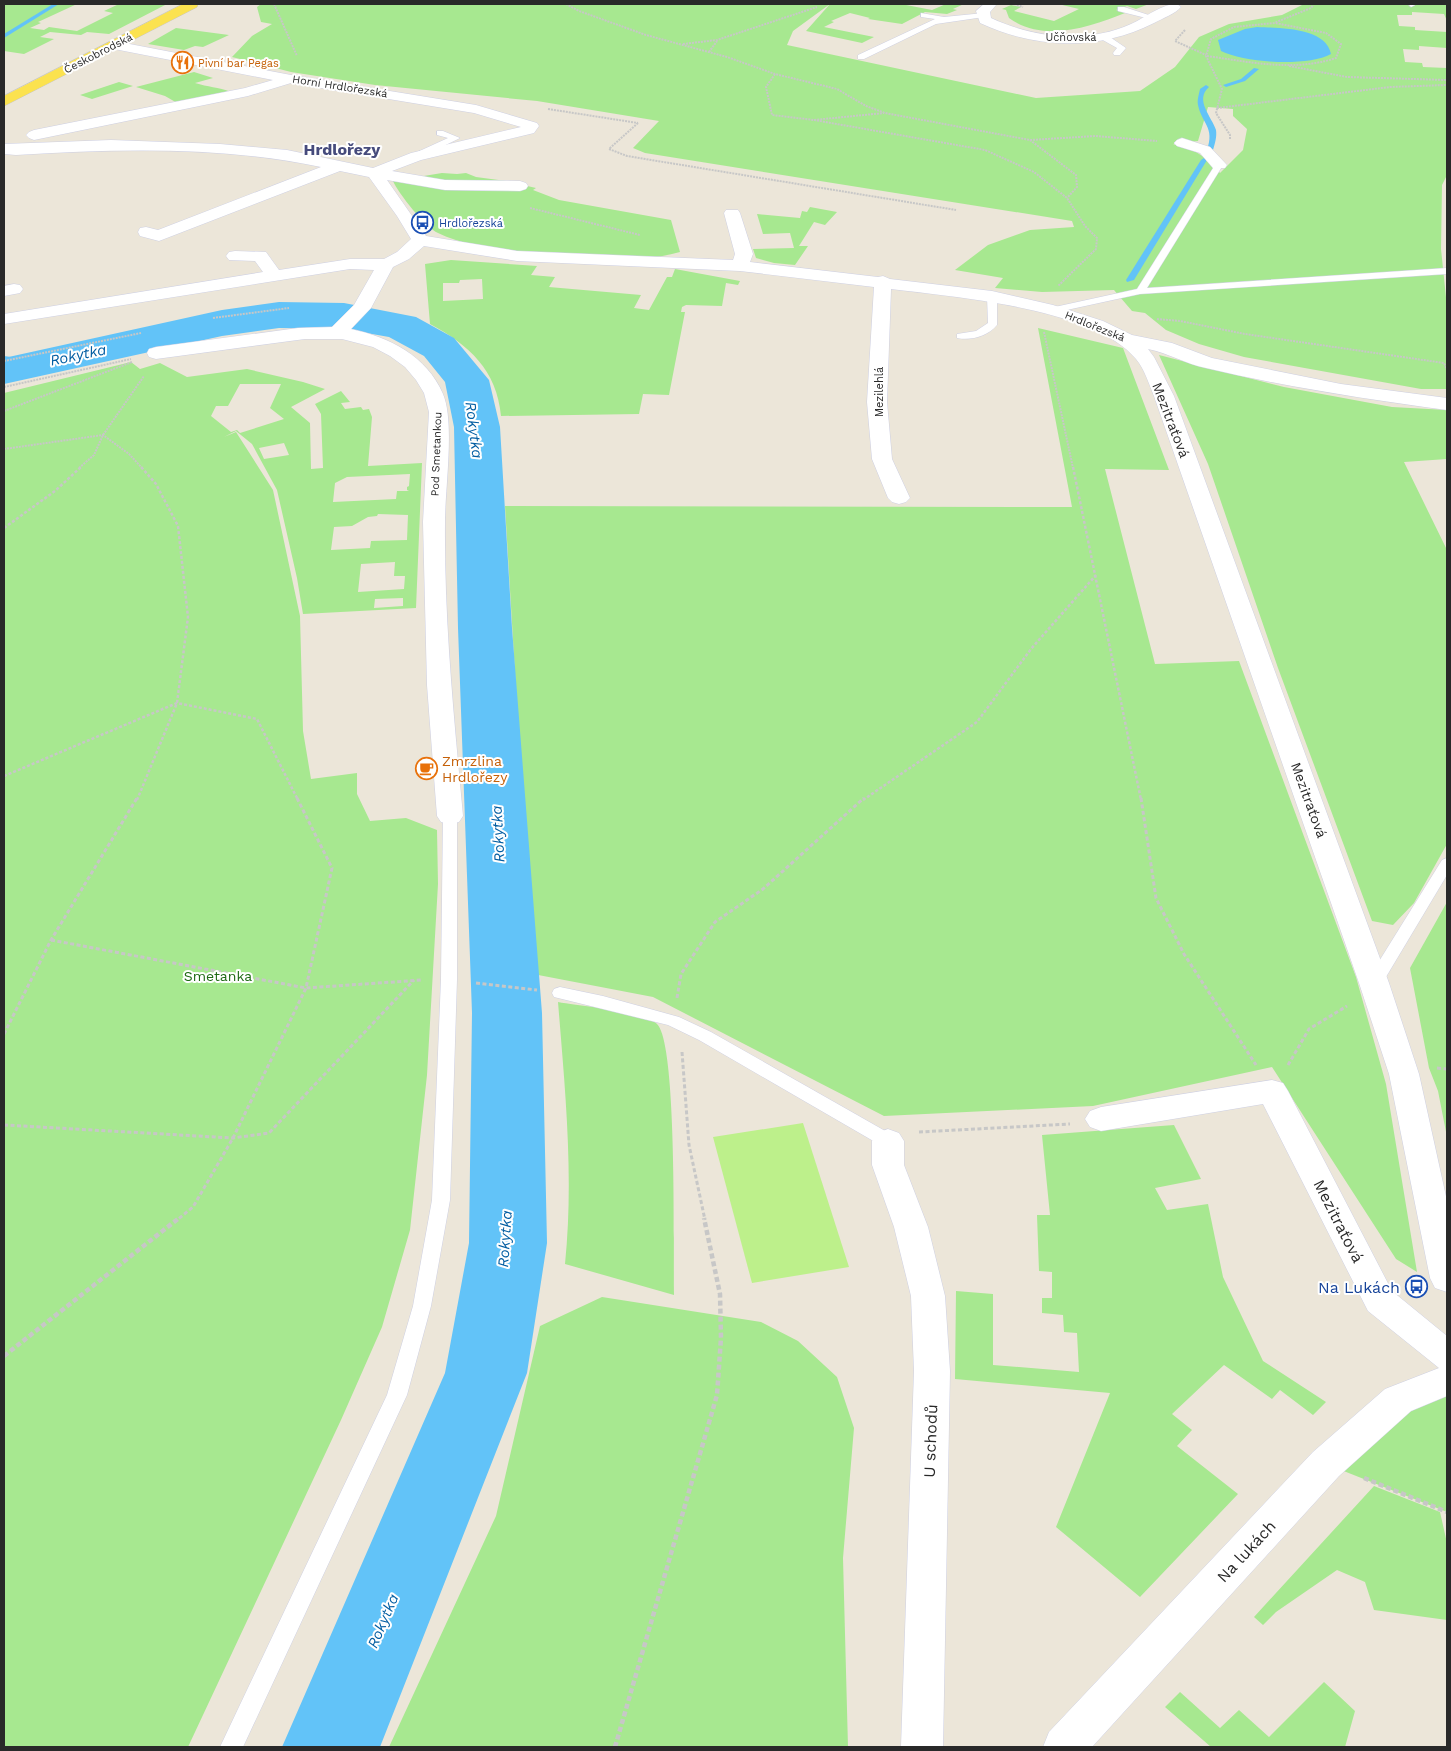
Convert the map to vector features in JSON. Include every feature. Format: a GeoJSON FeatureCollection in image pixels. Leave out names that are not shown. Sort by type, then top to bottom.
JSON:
{"type":"FeatureCollection","features":[{"type":"Feature","properties":{"kind":"main road","name":"Českobrodská"},"geometry":{"type":"LineString","coordinates":[[4,102],[192,4]]}},
{"type":"Feature","properties":{"kind":"street","name":"Učňovská"},"geometry":{"type":"LineString","coordinates":[[988,9],[985,20],[1001,29],[1056,39],[1113,36],[1174,7]]}},
{"type":"Feature","properties":{"kind":"street","name":"Horní Hrdlořezská"},"geometry":{"type":"LineString","coordinates":[[114,45],[291,79],[476,109],[532,126],[530,130],[442,141],[416,156],[374,173]]}},
{"type":"Feature","properties":{"kind":"street"},"geometry":{"type":"LineString","coordinates":[[4,142],[248,92],[291,79]]}},
{"type":"Feature","properties":{"kind":"street"},"geometry":{"type":"LineString","coordinates":[[1182,143],[1205,150],[1219,165]]}},
{"type":"Feature","properties":{"kind":"street"},"geometry":{"type":"LineString","coordinates":[[4,149],[111,145],[220,149],[287,156],[374,173],[445,184],[520,186]]}},
{"type":"Feature","properties":{"kind":"street"},"geometry":{"type":"LineString","coordinates":[[146,232],[159,236],[244,201],[338,166]]}},
{"type":"Feature","properties":{"kind":"street"},"geometry":{"type":"LineString","coordinates":[[4,318],[350,264],[385,266],[404,257],[420,240],[405,215],[374,173]]}},
{"type":"Feature","properties":{"kind":"street"},"geometry":{"type":"LineString","coordinates":[[732,213],[744,254],[740,266]]}},
{"type":"Feature","properties":{"kind":"street","name":"Hrdlořezská"},"geometry":{"type":"LineString","coordinates":[[420,240],[517,256],[740,266],[883,281],[992,296],[1046,308],[1097,325],[1127,340],[1165,347],[1207,363],[1253,374],[1341,390],[1447,404]]}},
{"type":"Feature","properties":{"kind":"street"},"geometry":{"type":"LineString","coordinates":[[235,256],[260,256],[281,253]]}},
{"type":"Feature","properties":{"kind":"street"},"geometry":{"type":"LineString","coordinates":[[260,256],[275,276]]}},
{"type":"Feature","properties":{"kind":"street"},"geometry":{"type":"LineString","coordinates":[[340,330],[362,308],[385,266]]}},
{"type":"Feature","properties":{"kind":"street","name":"Mezilehlá"},"geometry":{"type":"LineString","coordinates":[[883,281],[877,402],[882,459],[899,498]]}},
{"type":"Feature","properties":{"kind":"street","name":"Pod Smetankou"},"geometry":{"type":"LineString","coordinates":[[156,353],[268,337],[340,330],[372,341],[405,358],[424,376],[437,399],[439,412],[434,522],[439,685],[450,816]]}},
{"type":"Feature","properties":{"kind":"street","name":"Mezitraťová"},"geometry":{"type":"LineString","coordinates":[[1127,340],[1145,357],[1164,396],[1374,983],[1404,1074],[1447,1278]]}},
{"type":"Feature","properties":{"kind":"street"},"geometry":{"type":"LineString","coordinates":[[1101,1119],[1272,1091]]}},
{"type":"Feature","properties":{"kind":"street","name":"Mezitraťová"},"geometry":{"type":"LineString","coordinates":[[1272,1091],[1380,1301],[1447,1356]]}},
{"type":"Feature","properties":{"kind":"street","name":"U schodů"},"geometry":{"type":"LineString","coordinates":[[888,1141],[888,1165],[911,1227],[928,1296],[932,1371],[922,1747]]}},
{"type":"Feature","properties":{"kind":"street","name":"Na lukách"},"geometry":{"type":"LineString","coordinates":[[1064,1747],[1326,1464],[1398,1400],[1447,1380]]}},
{"type":"Feature","properties":{"kind":"lane"},"geometry":{"type":"LineString","coordinates":[[861,57],[933,22],[988,9]]}},
{"type":"Feature","properties":{"kind":"lane"},"geometry":{"type":"LineString","coordinates":[[1122,9],[1154,18]]}},
{"type":"Feature","properties":{"kind":"lane"},"geometry":{"type":"LineString","coordinates":[[924,14],[944,19]]}},
{"type":"Feature","properties":{"kind":"lane"},"geometry":{"type":"LineString","coordinates":[[1104,37],[1122,48],[1117,53]]}},
{"type":"Feature","properties":{"kind":"lane"},"geometry":{"type":"LineString","coordinates":[[1140,291],[1219,165]]}},
{"type":"Feature","properties":{"kind":"lane"},"geometry":{"type":"LineString","coordinates":[[1046,308],[1140,291],[1447,271]]}},
{"type":"Feature","properties":{"kind":"lane"},"geometry":{"type":"LineString","coordinates":[[961,336],[981,334],[988,330],[993,323],[992,296]]}},
{"type":"Feature","properties":{"kind":"lane"},"geometry":{"type":"LineString","coordinates":[[231,1747],[397,1395],[422,1306],[441,1200],[449,979],[450,816]]}},
{"type":"Feature","properties":{"kind":"lane"},"geometry":{"type":"LineString","coordinates":[[1374,983],[1447,863]]}},
{"type":"Feature","properties":{"kind":"lane"},"geometry":{"type":"LineString","coordinates":[[560,993],[603,1002],[673,1021],[705,1036],[888,1141]]}},
{"type":"Feature","properties":{"kind":"path"},"geometry":{"type":"LineString","coordinates":[[274,4],[304,70],[302,75],[291,79]]}},
{"type":"Feature","properties":{"kind":"path"},"geometry":{"type":"LineString","coordinates":[[566,4],[579,11],[646,35],[709,52],[775,74],[836,90],[866,106],[885,113],[1030,140],[1096,136],[1182,143]]}},
{"type":"Feature","properties":{"kind":"path"},"geometry":{"type":"LineString","coordinates":[[1219,165],[1227,150],[1230,135],[1216,113],[1222,89],[1206,55],[1211,39],[1234,27],[1274,23],[1311,8],[1314,4]]}},
{"type":"Feature","properties":{"kind":"path"},"geometry":{"type":"LineString","coordinates":[[679,44],[717,40],[817,7]]}},
{"type":"Feature","properties":{"kind":"path"},"geometry":{"type":"LineString","coordinates":[[1186,29],[1175,41],[1206,55],[1283,64],[1323,64],[1336,58],[1341,44],[1326,33],[1274,23]]}},
{"type":"Feature","properties":{"kind":"path"},"geometry":{"type":"LineString","coordinates":[[709,52],[717,40]]}},
{"type":"Feature","properties":{"kind":"path"},"geometry":{"type":"LineString","coordinates":[[1283,64],[1306,70],[1377,80],[1447,80]]}},
{"type":"Feature","properties":{"kind":"path"},"geometry":{"type":"LineString","coordinates":[[775,74],[766,87],[772,115],[814,120],[985,150],[1034,172],[1067,198],[1086,226],[1097,238],[1096,249],[1046,308],[1044,334],[1096,574],[1143,809],[1156,898],[1184,954],[1272,1091],[1309,1029],[1345,1009],[1374,983]]}},
{"type":"Feature","properties":{"kind":"path"},"geometry":{"type":"LineString","coordinates":[[1217,108],[1390,87],[1447,85]]}},
{"type":"Feature","properties":{"kind":"path"},"geometry":{"type":"LineString","coordinates":[[814,120],[885,113]]}},
{"type":"Feature","properties":{"kind":"path"},"geometry":{"type":"LineString","coordinates":[[638,123],[609,149],[627,156],[956,210]]}},
{"type":"Feature","properties":{"kind":"path"},"geometry":{"type":"LineString","coordinates":[[1030,140],[1076,175],[1077,187],[1067,198]]}},
{"type":"Feature","properties":{"kind":"path"},"geometry":{"type":"LineString","coordinates":[[528,207],[641,236]]}},
{"type":"Feature","properties":{"kind":"path"},"geometry":{"type":"LineString","coordinates":[[1151,318],[1180,320],[1254,335],[1444,362],[1447,370]]}},
{"type":"Feature","properties":{"kind":"path"},"geometry":{"type":"LineString","coordinates":[[4,387],[156,353]]}},
{"type":"Feature","properties":{"kind":"path"},"geometry":{"type":"LineString","coordinates":[[4,411],[156,353]]}},
{"type":"Feature","properties":{"kind":"path"},"geometry":{"type":"LineString","coordinates":[[4,528],[62,485],[94,455],[103,436],[139,386],[156,353]]}},
{"type":"Feature","properties":{"kind":"path"},"geometry":{"type":"LineString","coordinates":[[4,449],[103,436],[129,454],[156,484],[178,526],[188,617],[177,703],[140,794],[51,940],[4,1034]]}},
{"type":"Feature","properties":{"kind":"path"},"geometry":{"type":"LineString","coordinates":[[615,1747],[717,1395],[721,1338],[720,1294],[689,1145],[681,1042],[673,1021],[681,974],[715,922],[763,889],[868,796],[977,722],[1031,649],[1096,574]]}},
{"type":"Feature","properties":{"kind":"path"},"geometry":{"type":"LineString","coordinates":[[4,776],[177,703],[257,719],[332,868],[306,988],[233,1138],[193,1207],[4,1356]]}},
{"type":"Feature","properties":{"kind":"path"},"geometry":{"type":"LineString","coordinates":[[51,940],[306,988],[449,979],[560,993]]}},
{"type":"Feature","properties":{"kind":"path"},"geometry":{"type":"LineString","coordinates":[[4,1125],[233,1138],[269,1133],[415,980]]}},
{"type":"Feature","properties":{"kind":"path"},"geometry":{"type":"LineString","coordinates":[[888,1141],[910,1132],[1072,1124],[1101,1119]]}},
{"type":"Feature","properties":{"kind":"path"},"geometry":{"type":"LineString","coordinates":[[1376,1483],[1447,1512]]}},
{"type":"Feature","properties":{"kind":"green space"},"geometry":{"type":"Polygon","coordinates":[[[4,4],[77,4],[38,22],[41,23],[30,28],[44,30],[49,27],[77,31],[113,13],[104,11],[119,4],[167,4],[109,34],[87,32],[81,35],[50,32],[40,37],[54,39],[24,54],[4,51],[4,4]]]}},
{"type":"Feature","properties":{"kind":"green space"},"geometry":{"type":"Polygon","coordinates":[[[261,4],[830,4],[793,31],[787,45],[1036,98],[1140,91],[1175,67],[1199,37],[1229,24],[1282,15],[1304,4],[1447,4],[1447,21],[1444,14],[1412,12],[1412,15],[1397,15],[1399,26],[1415,27],[1415,30],[1447,32],[1447,48],[1419,46],[1419,50],[1403,49],[1405,62],[1422,63],[1423,67],[1447,68],[1447,175],[1442,185],[1441,249],[1447,307],[1447,389],[1421,389],[1244,357],[1199,344],[1166,330],[1145,313],[1132,311],[1114,290],[1042,292],[995,288],[1003,278],[955,270],[988,245],[1030,230],[1074,227],[1072,221],[645,153],[633,148],[659,121],[537,101],[375,85],[291,72],[232,57],[252,36],[272,24],[261,22],[257,7],[261,4]],[[1208,107],[1198,141],[1173,144],[1196,152],[1210,161],[1220,173],[1243,150],[1247,129],[1233,116],[1233,109],[1208,107]]]}},
{"type":"Feature","properties":{"kind":"green space"},"geometry":{"type":"Polygon","coordinates":[[[830,4],[901,4],[932,10],[946,4],[964,4],[953,9],[957,10],[947,14],[925,12],[902,24],[868,19],[870,18],[850,13],[831,21],[834,22],[824,27],[874,37],[862,43],[806,31],[830,4]]]}},
{"type":"Feature","properties":{"kind":"green space"},"geometry":{"type":"Polygon","coordinates":[[[1058,4],[1149,4],[1136,9],[1127,6],[1116,10],[1125,13],[1097,23],[1067,30],[1052,31],[1037,30],[1023,26],[1009,18],[1006,10],[1002,9],[1011,5],[1021,7],[1014,11],[1054,21],[1079,9],[1058,4]]]}},
{"type":"Feature","properties":{"kind":"green space"},"geometry":{"type":"Polygon","coordinates":[[[176,28],[229,35],[203,47],[195,46],[184,50],[148,44],[176,28]]]}},
{"type":"Feature","properties":{"kind":"green space"},"geometry":{"type":"Polygon","coordinates":[[[194,72],[213,78],[195,83],[231,92],[179,104],[165,96],[136,87],[194,72]]]}},
{"type":"Feature","properties":{"kind":"green space"},"geometry":{"type":"Polygon","coordinates":[[[119,82],[133,86],[92,99],[80,95],[119,82]]]}},
{"type":"Feature","properties":{"kind":"green space"},"geometry":{"type":"Polygon","coordinates":[[[442,173],[466,173],[476,177],[506,181],[536,188],[533,190],[559,200],[671,220],[680,252],[654,257],[616,258],[506,250],[454,240],[433,230],[420,218],[393,181],[442,173]]]}},
{"type":"Feature","properties":{"kind":"green space"},"geometry":{"type":"Polygon","coordinates":[[[810,207],[837,212],[825,225],[814,222],[799,246],[808,246],[795,265],[774,263],[756,258],[753,249],[794,248],[790,233],[763,234],[757,214],[800,218],[802,211],[807,212],[810,207]]]}},
{"type":"Feature","properties":{"kind":"green space"},"geometry":{"type":"Polygon","coordinates":[[[451,260],[537,266],[531,275],[555,277],[549,287],[641,295],[634,308],[649,310],[667,277],[672,277],[675,269],[740,281],[738,285],[726,283],[722,306],[686,305],[682,307],[681,312],[685,312],[669,395],[643,394],[639,414],[501,416],[494,385],[479,361],[469,350],[430,324],[425,264],[451,260]],[[482,279],[460,280],[459,283],[443,283],[443,301],[483,299],[482,279]]]}},
{"type":"Feature","properties":{"kind":"green space"},"geometry":{"type":"Polygon","coordinates":[[[1038,328],[1123,348],[1169,470],[1105,469],[1155,664],[1239,661],[1356,977],[1386,1084],[1417,1272],[1396,1259],[1272,1067],[1093,1106],[884,1116],[653,997],[533,974],[505,506],[1072,507],[1038,328]]]}},
{"type":"Feature","properties":{"kind":"green space"},"geometry":{"type":"Polygon","coordinates":[[[1159,355],[1284,387],[1392,407],[1447,410],[1447,459],[1404,462],[1447,550],[1447,844],[1414,903],[1393,925],[1372,921],[1278,668],[1208,464],[1159,355]]]}},
{"type":"Feature","properties":{"kind":"green space","name":"Smetanka"},"geometry":{"type":"Polygon","coordinates":[[[131,362],[140,369],[160,363],[187,377],[247,369],[325,389],[291,407],[310,423],[311,469],[323,468],[321,414],[315,404],[341,391],[350,402],[341,403],[345,409],[361,407],[363,410],[369,409],[372,417],[368,466],[422,463],[416,608],[303,614],[297,578],[277,490],[252,444],[236,431],[224,437],[236,432],[273,490],[300,616],[303,731],[311,779],[357,773],[357,794],[370,821],[406,818],[437,830],[438,884],[427,1075],[410,1230],[382,1327],[341,1420],[188,1747],[4,1747],[4,393],[131,362]],[[240,384],[228,406],[216,406],[211,416],[231,432],[237,430],[240,433],[284,419],[270,408],[281,384],[240,384]],[[284,443],[259,448],[264,459],[289,455],[284,443]],[[410,474],[347,477],[335,483],[333,502],[396,499],[397,491],[409,491],[407,487],[409,486],[410,474]],[[378,514],[377,516],[368,517],[352,526],[334,527],[331,550],[370,548],[371,541],[407,540],[408,515],[378,514]],[[395,562],[361,564],[358,592],[404,589],[405,576],[394,576],[395,562]],[[403,598],[375,599],[374,608],[403,606],[403,598]]]}},
{"type":"Feature","properties":{"kind":"green space"},"geometry":{"type":"Polygon","coordinates":[[[1447,902],[1447,1137],[1438,1091],[1429,1068],[1410,968],[1447,902]]]}},
{"type":"Feature","properties":{"kind":"green space"},"geometry":{"type":"Polygon","coordinates":[[[558,1002],[625,1012],[650,1019],[657,1024],[664,1040],[668,1069],[673,1152],[674,1295],[565,1264],[568,1231],[569,1165],[558,1002]]]}},
{"type":"Feature","properties":{"kind":"green space"},"geometry":{"type":"Polygon","coordinates":[[[803,1123],[849,1267],[752,1283],[713,1137],[803,1123]]]}},
{"type":"Feature","properties":{"kind":"green space"},"geometry":{"type":"Polygon","coordinates":[[[1174,1125],[1201,1179],[1155,1188],[1167,1210],[1208,1204],[1223,1277],[1263,1361],[1326,1402],[1313,1415],[1280,1390],[1272,1399],[1224,1365],[1172,1414],[1192,1430],[1177,1446],[1238,1494],[1140,1597],[1056,1527],[1110,1393],[955,1379],[956,1291],[993,1294],[993,1365],[1079,1372],[1077,1333],[1064,1332],[1063,1315],[1042,1313],[1042,1298],[1052,1298],[1052,1272],[1039,1271],[1037,1215],[1050,1215],[1042,1135],[1174,1125]]]}},
{"type":"Feature","properties":{"kind":"green space"},"geometry":{"type":"Polygon","coordinates":[[[602,1297],[761,1322],[798,1341],[837,1377],[854,1428],[843,1558],[848,1747],[389,1747],[496,1516],[540,1326],[602,1297]]]}},
{"type":"Feature","properties":{"kind":"green space"},"geometry":{"type":"Polygon","coordinates":[[[1447,1380],[1447,1512],[1326,1464],[1398,1400],[1447,1380]]]}},
{"type":"Feature","properties":{"kind":"green space"},"geometry":{"type":"Polygon","coordinates":[[[1374,1486],[1440,1512],[1447,1543],[1447,1620],[1374,1610],[1365,1582],[1337,1570],[1276,1612],[1263,1625],[1254,1617],[1374,1486]]]}},
{"type":"Feature","properties":{"kind":"green space"},"geometry":{"type":"Polygon","coordinates":[[[1324,1682],[1355,1711],[1345,1747],[1211,1747],[1165,1707],[1180,1692],[1220,1728],[1239,1710],[1269,1737],[1324,1682]]]}},
{"type":"Feature","properties":{"kind":"water"},"geometry":{"type":"Polygon","coordinates":[[[1257,27],[1289,29],[1311,34],[1327,45],[1331,54],[1307,61],[1276,62],[1245,58],[1221,51],[1218,40],[1245,29],[1257,27]]]}},
{"type":"Feature","properties":{"kind":"waterway"},"geometry":{"type":"LineString","coordinates":[[4,36],[56,4]]}},
{"type":"Feature","properties":{"kind":"waterway"},"geometry":{"type":"LineString","coordinates":[[1226,85],[1243,80],[1256,69]]}},
{"type":"Feature","properties":{"kind":"waterway"},"geometry":{"type":"LineString","coordinates":[[1206,87],[1203,89],[1200,103],[1213,131],[1210,150]]}},
{"type":"Feature","properties":{"kind":"waterway"},"geometry":{"type":"LineString","coordinates":[[1130,280],[1204,160]]}},
{"type":"Feature","properties":{"kind":"waterway","name":"Rokytka"},"geometry":{"type":"LineString","coordinates":[[4,371],[222,323],[279,315],[344,316],[401,326],[439,347],[467,380],[477,427],[485,628],[507,1013],[508,1243],[486,1373],[331,1747]]}},
{"type":"Feature","properties":{"kind":"waterway"},"geometry":{"type":"LineString","coordinates":[[4,358],[39,363]]}},
{"type":"Feature","properties":{"kind":"place","name":"Pivní bar Pegas"},"geometry":{"type":"Point","coordinates":[182,63]}},
{"type":"Feature","properties":{"kind":"place","name":"Hrdlořezská"},"geometry":{"type":"Point","coordinates":[423,223]}},
{"type":"Feature","properties":{"kind":"place","name":"Zmrzlina Hrdlořezy"},"geometry":{"type":"Point","coordinates":[426,769]}},
{"type":"Feature","properties":{"kind":"place","name":"Na Lukách"},"geometry":{"type":"Point","coordinates":[1416,1287]}},
{"type":"Feature","properties":{"kind":"district","name":"Hrdlořezy"},"geometry":{"type":"Point","coordinates":[342,149]}}]}
